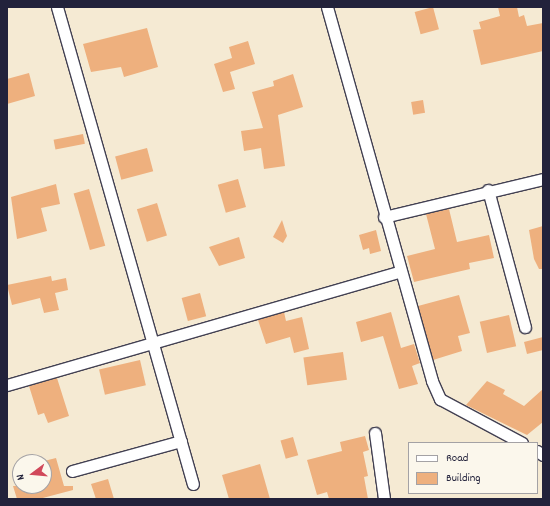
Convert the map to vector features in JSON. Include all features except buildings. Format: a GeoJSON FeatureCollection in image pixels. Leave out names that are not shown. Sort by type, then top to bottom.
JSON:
{"type":"FeatureCollection","features":[{"type":"Feature","properties":{"kind":"street"},"geometry":{"type":"LineString","coordinates":[[57,7],[155,344],[193,484]]}},
{"type":"Feature","properties":{"kind":"street"},"geometry":{"type":"LineString","coordinates":[[327,7],[399,272],[440,399],[520,442]]}},
{"type":"Feature","properties":{"kind":"street"},"geometry":{"type":"LineString","coordinates":[[384,217],[488,190],[543,179]]}},
{"type":"Feature","properties":{"kind":"street"},"geometry":{"type":"LineString","coordinates":[[488,190],[525,326]]}},
{"type":"Feature","properties":{"kind":"street"},"geometry":{"type":"LineString","coordinates":[[7,386],[399,272]]}},
{"type":"Feature","properties":{"kind":"street"},"geometry":{"type":"LineString","coordinates":[[375,433],[384,499]]}},
{"type":"Feature","properties":{"kind":"street"},"geometry":{"type":"LineString","coordinates":[[72,471],[182,441]]}}]}
